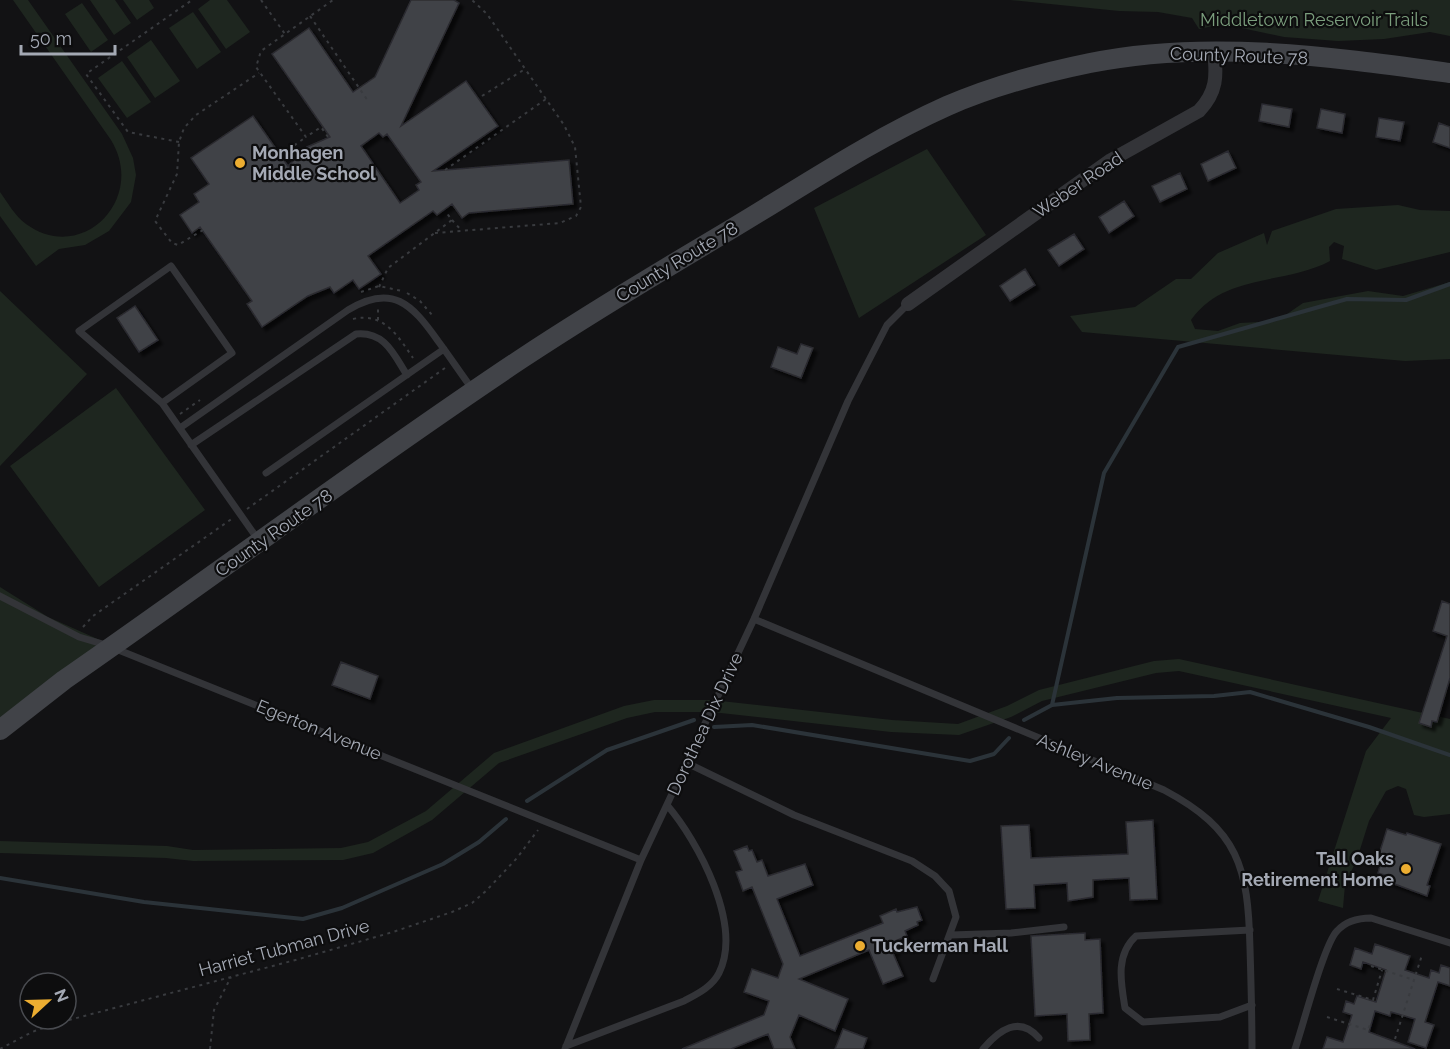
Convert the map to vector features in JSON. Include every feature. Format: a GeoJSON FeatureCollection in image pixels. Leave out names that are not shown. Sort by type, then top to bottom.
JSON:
{"type":"FeatureCollection","features":[{"type":"Feature","properties":{"kind":"street","name":"County Route 78"},"geometry":{"type":"LineString","coordinates":[[0,730],[111,647],[474,392],[619,296],[875,143],[947,106],[1022,79],[1093,62],[1159,53],[1214,51],[1386,64],[1450,73]]}},
{"type":"Feature","properties":{"kind":"street","name":"Weber Road"},"geometry":{"type":"LineString","coordinates":[[908,304],[1111,160],[1164,133],[1199,111],[1209,100],[1215,88],[1214,51]]}},
{"type":"Feature","properties":{"kind":"lane"},"geometry":{"type":"LineString","coordinates":[[162,403],[232,353],[171,266],[79,331],[162,403],[260,543]]}},
{"type":"Feature","properties":{"kind":"lane"},"geometry":{"type":"LineString","coordinates":[[180,428],[348,310],[365,300],[379,297],[409,306],[421,317],[474,392]]}},
{"type":"Feature","properties":{"kind":"lane","name":"Dorothea Dix Drive"},"geometry":{"type":"LineString","coordinates":[[566,1048],[641,860],[754,619],[848,401],[887,325],[908,304]]}},
{"type":"Feature","properties":{"kind":"lane"},"geometry":{"type":"LineString","coordinates":[[191,445],[356,334],[370,334],[382,338],[407,375]]}},
{"type":"Feature","properties":{"kind":"lane"},"geometry":{"type":"LineString","coordinates":[[266,473],[444,350]]}},
{"type":"Feature","properties":{"kind":"lane","name":"Egerton Avenue"},"geometry":{"type":"LineString","coordinates":[[0,596],[79,637],[137,655],[641,860]]}},
{"type":"Feature","properties":{"kind":"lane","name":"Ashley Avenue"},"geometry":{"type":"LineString","coordinates":[[754,619],[1185,801],[1204,815],[1235,854],[1248,892],[1252,1049]]}},
{"type":"Feature","properties":{"kind":"lane"},"geometry":{"type":"LineString","coordinates":[[687,763],[794,815],[912,861],[935,876],[949,891],[956,917],[933,979]]}},
{"type":"Feature","properties":{"kind":"lane"},"geometry":{"type":"LineString","coordinates":[[566,1048],[702,992],[719,975],[727,938],[718,899],[695,845],[667,805]]}},
{"type":"Feature","properties":{"kind":"lane"},"geometry":{"type":"LineString","coordinates":[[1295,1049],[1331,940],[1344,925],[1358,919],[1371,918],[1450,944]]}},
{"type":"Feature","properties":{"kind":"lane"},"geometry":{"type":"LineString","coordinates":[[951,935],[1011,933],[1064,927]]}},
{"type":"Feature","properties":{"kind":"lane"},"geometry":{"type":"LineString","coordinates":[[1250,930],[1136,936],[1127,945],[1120,971],[1125,1008],[1143,1023],[1220,1017],[1252,1005]]}},
{"type":"Feature","properties":{"kind":"lane"},"geometry":{"type":"LineString","coordinates":[[983,1049],[1000,1032],[1012,1026],[1024,1026],[1039,1038]]}},
{"type":"Feature","properties":{"kind":"path"},"geometry":{"type":"LineString","coordinates":[[179,142],[128,132],[86,74],[192,0]]}},
{"type":"Feature","properties":{"kind":"path"},"geometry":{"type":"LineString","coordinates":[[261,0],[285,34]]}},
{"type":"Feature","properties":{"kind":"path"},"geometry":{"type":"LineString","coordinates":[[306,137],[259,73],[256,60],[261,51],[333,0]]}},
{"type":"Feature","properties":{"kind":"path"},"geometry":{"type":"LineString","coordinates":[[435,233],[560,224],[579,213],[581,201],[575,147],[525,69],[487,15],[472,0]]}},
{"type":"Feature","properties":{"kind":"path"},"geometry":{"type":"LineString","coordinates":[[310,16],[368,100]]}},
{"type":"Feature","properties":{"kind":"path"},"geometry":{"type":"LineString","coordinates":[[482,96],[525,69]]}},
{"type":"Feature","properties":{"kind":"path"},"geometry":{"type":"LineString","coordinates":[[203,230],[178,245],[172,243],[155,221],[177,174],[179,142],[184,128],[196,115],[259,73]]}},
{"type":"Feature","properties":{"kind":"path"},"geometry":{"type":"LineString","coordinates":[[445,170],[546,99]]}},
{"type":"Feature","properties":{"kind":"path"},"geometry":{"type":"LineString","coordinates":[[282,154],[321,126],[328,137]]}},
{"type":"Feature","properties":{"kind":"path"},"geometry":{"type":"LineString","coordinates":[[445,211],[462,231]]}},
{"type":"Feature","properties":{"kind":"path"},"geometry":{"type":"LineString","coordinates":[[378,320],[379,286],[388,268],[452,220]]}},
{"type":"Feature","properties":{"kind":"path"},"geometry":{"type":"LineString","coordinates":[[245,510],[448,367]]}},
{"type":"Feature","properties":{"kind":"path"},"geometry":{"type":"LineString","coordinates":[[92,631],[82,628],[93,616],[233,518]]}},
{"type":"Feature","properties":{"kind":"path","name":"Harriet Tubman Drive"},"geometry":{"type":"LineString","coordinates":[[0,1049],[32,1032],[54,1024],[393,932],[472,903],[517,858],[543,822]]}},
{"type":"Feature","properties":{"kind":"path"},"geometry":{"type":"LineString","coordinates":[[1395,1039],[1422,955]]}},
{"type":"Feature","properties":{"kind":"path"},"geometry":{"type":"LineString","coordinates":[[1371,966],[1414,980]]}},
{"type":"Feature","properties":{"kind":"path"},"geometry":{"type":"LineString","coordinates":[[1337,989],[1372,1000],[1382,970]]}},
{"type":"Feature","properties":{"kind":"path"},"geometry":{"type":"LineString","coordinates":[[210,1049],[214,1010],[231,977]]}},
{"type":"Feature","properties":{"kind":"path"},"geometry":{"type":"LineString","coordinates":[[1327,1017],[1368,1030],[1371,1022]]}},
{"type":"Feature","properties":{"kind":"green space"},"geometry":{"type":"Polygon","coordinates":[[[13,0],[28,0],[122,134],[133,158],[136,175],[131,202],[109,231],[85,245],[59,249],[36,266],[0,216],[0,192],[26,224],[47,235],[68,236],[87,231],[103,220],[115,203],[121,184],[120,162],[111,140],[13,0]]]}},
{"type":"Feature","properties":{"kind":"green space"},"geometry":{"type":"Polygon","coordinates":[[[90,0],[115,0],[131,23],[114,35],[90,0]]]}},
{"type":"Feature","properties":{"kind":"green space"},"geometry":{"type":"Polygon","coordinates":[[[123,0],[149,0],[154,8],[137,20],[123,0]]]}},
{"type":"Feature","properties":{"kind":"green space"},"geometry":{"type":"Polygon","coordinates":[[[210,0],[227,0],[250,32],[226,49],[198,9],[210,0]]]}},
{"type":"Feature","properties":{"kind":"green space","name":"Middletown Reservoir Trails"},"geometry":{"type":"Polygon","coordinates":[[[1010,0],[1450,0],[1450,36],[1430,32],[1384,39],[1338,41],[1284,37],[1223,24],[1199,29],[1192,18],[1158,12],[1119,11],[1010,0]]]}},
{"type":"Feature","properties":{"kind":"green space"},"geometry":{"type":"Polygon","coordinates":[[[82,3],[108,40],[91,52],[65,14],[82,3]]]}},
{"type":"Feature","properties":{"kind":"green space"},"geometry":{"type":"Polygon","coordinates":[[[193,12],[221,52],[197,69],[169,28],[193,12]]]}},
{"type":"Feature","properties":{"kind":"green space"},"geometry":{"type":"Polygon","coordinates":[[[151,40],[180,81],[155,98],[127,57],[151,40]]]}},
{"type":"Feature","properties":{"kind":"green space"},"geometry":{"type":"Polygon","coordinates":[[[122,61],[151,102],[127,118],[98,78],[122,61]]]}},
{"type":"Feature","properties":{"kind":"green space"},"geometry":{"type":"Polygon","coordinates":[[[927,149],[986,235],[859,318],[814,208],[927,149]]]}},
{"type":"Feature","properties":{"kind":"green space"},"geometry":{"type":"Polygon","coordinates":[[[1398,205],[1420,210],[1450,211],[1450,252],[1376,270],[1342,259],[1344,246],[1334,242],[1329,247],[1330,261],[1294,274],[1256,282],[1220,294],[1205,305],[1191,320],[1195,329],[1218,331],[1240,323],[1277,321],[1303,303],[1368,291],[1403,296],[1450,282],[1450,359],[1405,361],[1082,332],[1070,316],[1135,307],[1176,279],[1191,279],[1218,253],[1264,233],[1267,245],[1272,231],[1336,209],[1398,205]]]}},
{"type":"Feature","properties":{"kind":"green space"},"geometry":{"type":"Polygon","coordinates":[[[0,291],[87,374],[0,466],[0,291]]]}},
{"type":"Feature","properties":{"kind":"green space"},"geometry":{"type":"Polygon","coordinates":[[[116,388],[205,510],[99,587],[10,466],[116,388]]]}},
{"type":"Feature","properties":{"kind":"green space"},"geometry":{"type":"Polygon","coordinates":[[[0,587],[48,617],[111,645],[0,727],[0,587]]]}},
{"type":"Feature","properties":{"kind":"green space"},"geometry":{"type":"Polygon","coordinates":[[[1179,659],[1450,719],[1450,814],[1424,817],[1414,815],[1406,789],[1398,786],[1386,791],[1369,821],[1357,859],[1345,885],[1343,908],[1318,901],[1366,751],[1391,718],[1179,671],[1156,673],[1042,701],[1011,717],[959,735],[891,732],[712,712],[655,712],[627,718],[499,763],[432,820],[373,853],[343,860],[193,861],[166,858],[0,853],[0,841],[167,846],[193,850],[341,848],[368,842],[426,811],[494,753],[624,706],[654,700],[712,700],[892,720],[958,724],[1007,706],[1039,690],[1154,661],[1179,659]]]}},
{"type":"Feature","properties":{"kind":"building","name":"Monhagen Middle School"},"geometry":{"type":"Polygon","coordinates":[[[411,0],[454,0],[459,3],[401,126],[466,81],[498,126],[433,171],[569,160],[573,204],[469,213],[462,218],[452,204],[437,215],[433,211],[368,256],[381,274],[359,289],[353,280],[334,293],[330,287],[308,296],[262,327],[247,304],[252,301],[200,227],[192,233],[180,215],[199,202],[194,194],[209,184],[191,158],[253,116],[288,166],[307,147],[330,137],[272,54],[309,28],[353,92],[375,77],[411,0]],[[379,133],[361,146],[400,203],[419,190],[416,185],[421,182],[387,134],[383,137],[379,133]]]}},
{"type":"Feature","properties":{"kind":"building"},"geometry":{"type":"Polygon","coordinates":[[[1262,104],[1292,109],[1289,127],[1259,121],[1262,104]]]}},
{"type":"Feature","properties":{"kind":"building"},"geometry":{"type":"Polygon","coordinates":[[[1321,109],[1345,114],[1342,133],[1317,128],[1321,109]]]}},
{"type":"Feature","properties":{"kind":"building"},"geometry":{"type":"Polygon","coordinates":[[[1379,118],[1404,122],[1400,141],[1376,137],[1379,118]]]}},
{"type":"Feature","properties":{"kind":"building"},"geometry":{"type":"Polygon","coordinates":[[[1439,123],[1450,127],[1450,148],[1433,142],[1439,123]]]}},
{"type":"Feature","properties":{"kind":"building"},"geometry":{"type":"Polygon","coordinates":[[[1228,151],[1236,168],[1208,181],[1201,164],[1228,151]]]}},
{"type":"Feature","properties":{"kind":"building"},"geometry":{"type":"Polygon","coordinates":[[[1180,173],[1187,189],[1160,202],[1152,186],[1180,173]]]}},
{"type":"Feature","properties":{"kind":"building"},"geometry":{"type":"Polygon","coordinates":[[[1124,201],[1134,216],[1109,233],[1099,217],[1124,201]]]}},
{"type":"Feature","properties":{"kind":"building"},"geometry":{"type":"Polygon","coordinates":[[[1074,234],[1084,249],[1059,266],[1048,250],[1074,234]]]}},
{"type":"Feature","properties":{"kind":"building"},"geometry":{"type":"Polygon","coordinates":[[[1025,269],[1035,285],[1010,301],[1000,286],[1025,269]]]}},
{"type":"Feature","properties":{"kind":"building"},"geometry":{"type":"Polygon","coordinates":[[[135,306],[158,340],[139,352],[117,318],[135,306]]]}},
{"type":"Feature","properties":{"kind":"building"},"geometry":{"type":"Polygon","coordinates":[[[801,344],[813,348],[801,378],[771,367],[778,347],[797,354],[801,344]]]}},
{"type":"Feature","properties":{"kind":"building"},"geometry":{"type":"Polygon","coordinates":[[[1442,601],[1450,604],[1450,678],[1437,722],[1432,721],[1431,727],[1419,723],[1447,636],[1433,631],[1442,601]]]}},
{"type":"Feature","properties":{"kind":"building"},"geometry":{"type":"Polygon","coordinates":[[[341,662],[378,676],[370,699],[332,685],[341,662]]]}},
{"type":"Feature","properties":{"kind":"building"},"geometry":{"type":"Polygon","coordinates":[[[1153,820],[1157,899],[1130,900],[1129,878],[1093,880],[1093,897],[1068,901],[1067,883],[1034,885],[1035,908],[1006,909],[1001,826],[1029,825],[1031,858],[1128,854],[1126,822],[1153,820]]]}},
{"type":"Feature","properties":{"kind":"building","name":"Tall Oaks Retirement Home"},"geometry":{"type":"Polygon","coordinates":[[[1387,829],[1441,844],[1427,885],[1430,886],[1427,896],[1389,882],[1391,877],[1378,873],[1380,866],[1376,864],[1387,829]]]}},
{"type":"Feature","properties":{"kind":"building","name":"Tuckerman Hall"},"geometry":{"type":"Polygon","coordinates":[[[747,846],[749,851],[752,850],[757,862],[762,860],[768,876],[805,864],[813,885],[777,899],[800,956],[883,923],[880,916],[896,909],[897,912],[917,907],[922,920],[917,922],[918,925],[905,931],[907,936],[893,942],[896,951],[893,953],[903,976],[883,984],[869,950],[799,979],[848,999],[835,1031],[799,1015],[790,1037],[795,1049],[774,1049],[768,1034],[731,1049],[682,1049],[764,1015],[769,1001],[744,992],[752,969],[778,978],[783,964],[752,887],[743,891],[736,872],[742,870],[734,851],[747,846]]]}},
{"type":"Feature","properties":{"kind":"building"},"geometry":{"type":"Polygon","coordinates":[[[1085,933],[1085,940],[1100,939],[1103,1013],[1089,1014],[1090,1040],[1068,1041],[1067,1014],[1035,1016],[1031,936],[1085,933]]]}},
{"type":"Feature","properties":{"kind":"building"},"geometry":{"type":"Polygon","coordinates":[[[1375,944],[1410,956],[1405,970],[1429,978],[1431,970],[1439,973],[1441,965],[1450,968],[1450,986],[1438,982],[1425,1022],[1434,1025],[1426,1048],[1408,1042],[1415,1019],[1391,1012],[1390,1016],[1375,1011],[1369,1032],[1415,1049],[1323,1049],[1327,1037],[1343,1042],[1352,1015],[1343,1012],[1346,1001],[1354,1004],[1357,996],[1376,1002],[1386,970],[1363,962],[1361,969],[1350,965],[1355,948],[1372,954],[1375,944]]]}},
{"type":"Feature","properties":{"kind":"building"},"geometry":{"type":"Polygon","coordinates":[[[843,1029],[867,1038],[863,1049],[835,1049],[843,1029]]]}},
{"type":"Feature","properties":{"kind":"waterway"},"geometry":{"type":"LineString","coordinates":[[1052,705],[1104,473],[1178,347],[1347,299],[1406,300],[1450,284]]}},
{"type":"Feature","properties":{"kind":"waterway"},"geometry":{"type":"LineString","coordinates":[[1024,720],[1052,705],[1117,698],[1214,696],[1250,692],[1369,727],[1450,755]]}},
{"type":"Feature","properties":{"kind":"waterway"},"geometry":{"type":"LineString","coordinates":[[527,801],[607,750],[694,720]]}},
{"type":"Feature","properties":{"kind":"waterway"},"geometry":{"type":"LineString","coordinates":[[714,727],[752,725],[970,761],[994,754],[1009,738]]}},
{"type":"Feature","properties":{"kind":"waterway"},"geometry":{"type":"LineString","coordinates":[[0,878],[144,902],[303,919],[342,908],[443,864],[479,842],[506,819]]}},
{"type":"Feature","properties":{"kind":"place","name":"Monhagen Middle School"},"geometry":{"type":"Point","coordinates":[240,163]}},
{"type":"Feature","properties":{"kind":"place","name":"Tall Oaks Retirement Home"},"geometry":{"type":"Point","coordinates":[1406,869]}},
{"type":"Feature","properties":{"kind":"place","name":"Tuckerman Hall"},"geometry":{"type":"Point","coordinates":[860,946]}}]}
